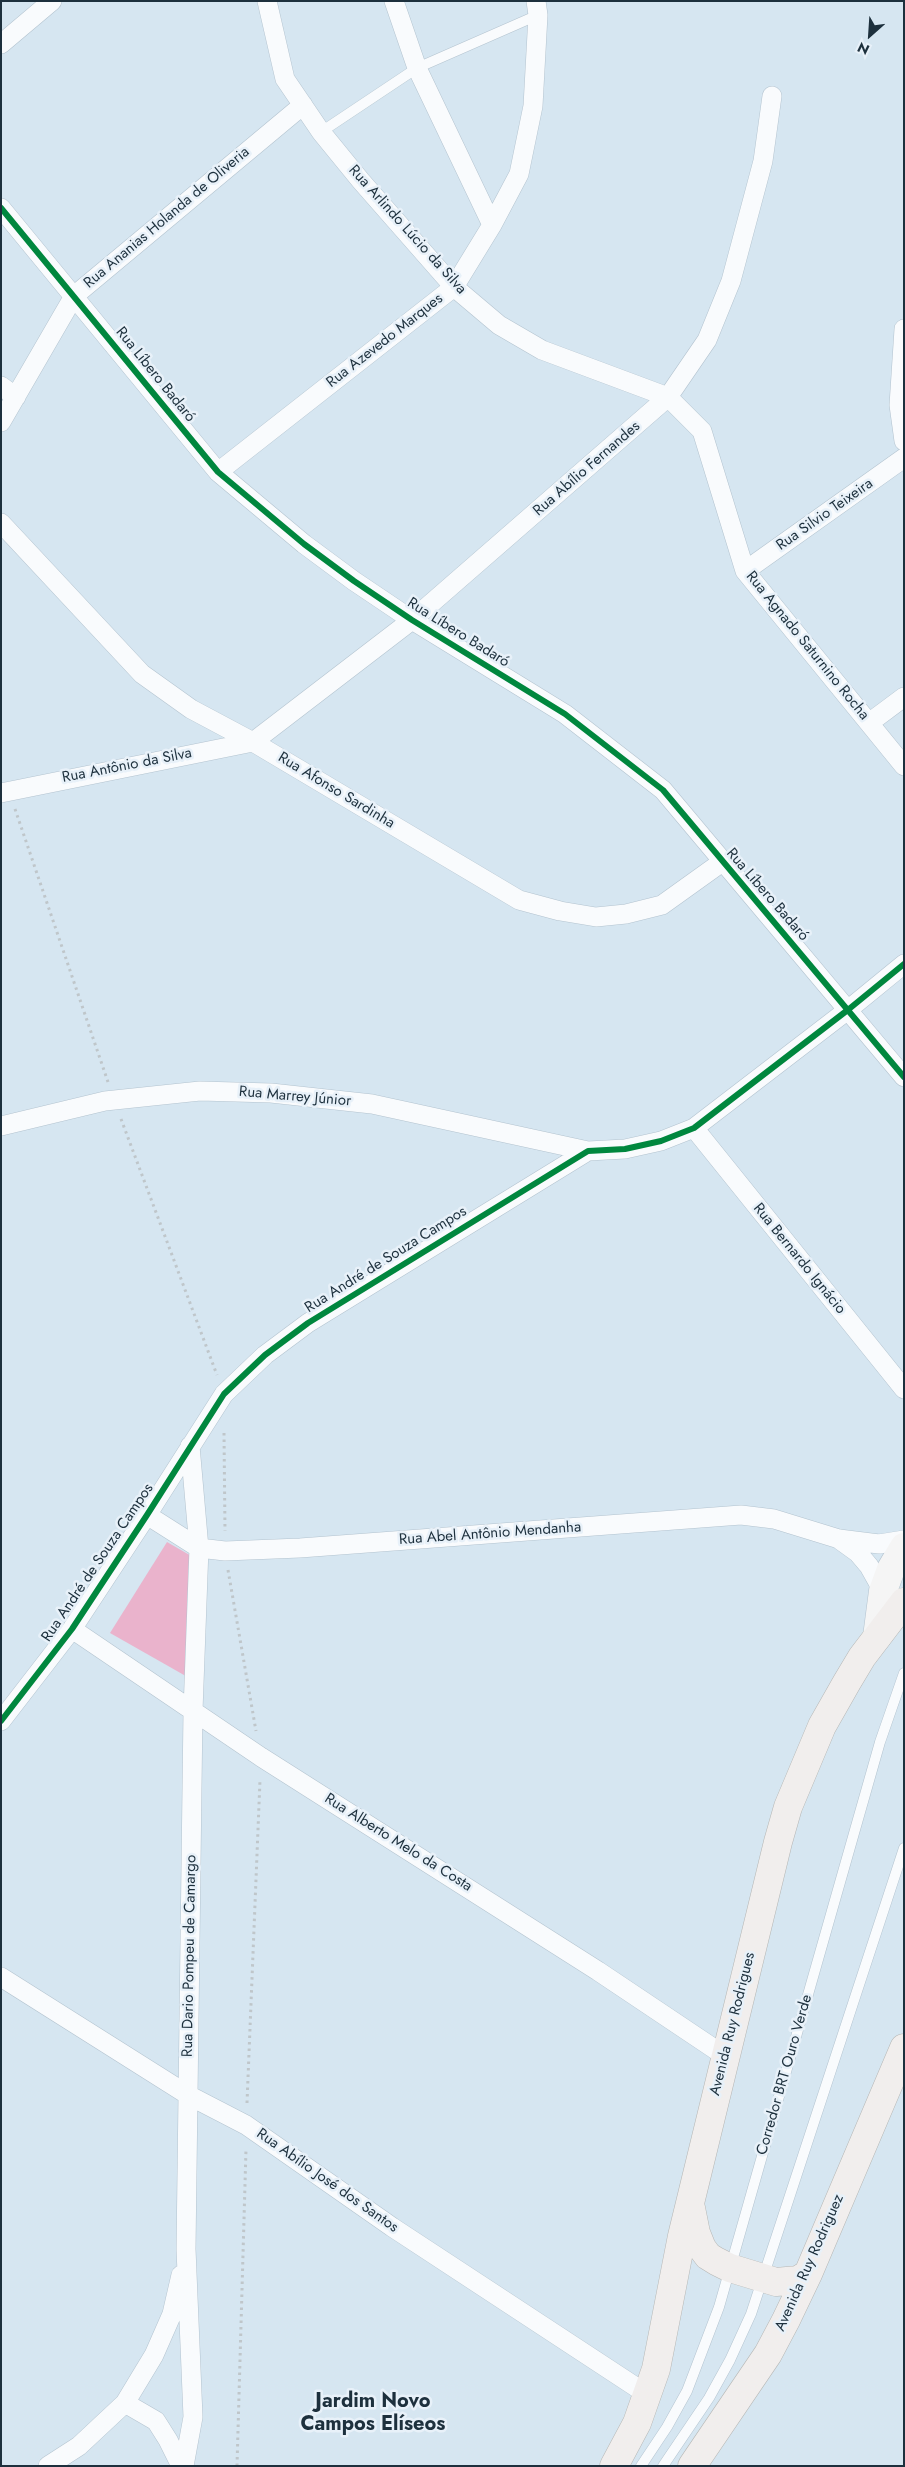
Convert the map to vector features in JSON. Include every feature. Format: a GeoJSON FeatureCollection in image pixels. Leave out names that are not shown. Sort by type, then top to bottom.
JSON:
{"type":"FeatureCollection","features":[{"type":"Feature","properties":{"kind":"main road","name":"Avenida Ruy Rodrigues"},"geometry":{"type":"LineString","coordinates":[[614,2466],[637,2423],[648,2395],[661,2346],[690,2202],[788,1807],[822,1726],[876,1637],[894,1596]]}},
{"type":"Feature","properties":{"kind":"main road","name":"Avenida Ruy Rodriguez"},"geometry":{"type":"LineString","coordinates":[[696,2462],[768,2354],[808,2274],[849,2173],[904,2048]]}},
{"type":"Feature","properties":{"kind":"main road"},"geometry":{"type":"LineString","coordinates":[[690,2202],[696,2233],[702,2248],[708,2256],[730,2268],[763,2279],[786,2282],[798,2280],[808,2274]]}},
{"type":"Feature","properties":{"kind":"street"},"geometry":{"type":"LineString","coordinates":[[1,44],[52,1]]}},
{"type":"Feature","properties":{"kind":"street","name":"Rua Arlindo Lúcio da Silva"},"geometry":{"type":"LineString","coordinates":[[268,1],[284,79],[321,132],[454,288],[499,325],[542,350],[668,397],[702,431]]}},
{"type":"Feature","properties":{"kind":"street"},"geometry":{"type":"LineString","coordinates":[[394,1],[417,68],[492,225]]}},
{"type":"Feature","properties":{"kind":"street","name":"Rua Azevedo Marques"},"geometry":{"type":"LineString","coordinates":[[218,472],[454,288],[492,225],[519,174],[526,146],[535,88],[537,8]]}},
{"type":"Feature","properties":{"kind":"street","name":"Rua Abílio Fernandes"},"geometry":{"type":"LineString","coordinates":[[253,742],[412,620],[668,397],[707,340],[731,280],[763,161],[772,96]]}},
{"type":"Feature","properties":{"kind":"street","name":"Rua Ananias Holanda de Oliveria"},"geometry":{"type":"LineString","coordinates":[[1,422],[8,391],[74,296],[303,105]]}},
{"type":"Feature","properties":{"kind":"street","name":"Rua Líbero Badaró"},"geometry":{"type":"LineString","coordinates":[[1,208],[218,472],[304,544],[412,620],[565,714],[662,790],[849,1009],[904,1077]]}},
{"type":"Feature","properties":{"kind":"street"},"geometry":{"type":"LineString","coordinates":[[904,329],[899,405],[904,441]]}},
{"type":"Feature","properties":{"kind":"street","name":"Rua Agnado Saturnino Rocha"},"geometry":{"type":"LineString","coordinates":[[702,431],[745,571],[904,766]]}},
{"type":"Feature","properties":{"kind":"street","name":"Rua Silvio Teixeira"},"geometry":{"type":"LineString","coordinates":[[745,571],[904,458]]}},
{"type":"Feature","properties":{"kind":"street","name":"Rua Afonso Sardinha"},"geometry":{"type":"LineString","coordinates":[[1,523],[142,674],[191,709],[253,742],[519,900],[560,911],[596,917],[626,914],[662,905],[722,862]]}},
{"type":"Feature","properties":{"kind":"street"},"geometry":{"type":"LineString","coordinates":[[869,723],[904,697]]}},
{"type":"Feature","properties":{"kind":"street","name":"Rua Antônio da Silva"},"geometry":{"type":"LineString","coordinates":[[5,792],[253,742]]}},
{"type":"Feature","properties":{"kind":"street","name":"Rua André de Souza Campos"},"geometry":{"type":"LineString","coordinates":[[1,1721],[72,1629],[148,1516],[224,1394],[265,1355],[308,1322],[588,1151],[625,1149],[661,1141],[694,1128],[849,1009],[904,964]]}},
{"type":"Feature","properties":{"kind":"street","name":"Rua Marrey Júnior"},"geometry":{"type":"LineString","coordinates":[[1,1126],[114,1100],[200,1091],[271,1093],[363,1103],[462,1122],[588,1151]]}},
{"type":"Feature","properties":{"kind":"street","name":"Rua Bernardo Ignácio"},"geometry":{"type":"LineString","coordinates":[[694,1128],[904,1389]]}},
{"type":"Feature","properties":{"kind":"street","name":"Rua Dario Pompeu de Camargo"},"geometry":{"type":"LineString","coordinates":[[182,2466],[193,2417],[186,2249],[193,1711],[199,1548],[190,1446]]}},
{"type":"Feature","properties":{"kind":"street","name":"Rua Abel Antônio Mendanha"},"geometry":{"type":"LineString","coordinates":[[148,1516],[199,1548],[225,1551],[300,1548],[741,1515],[774,1519],[839,1539],[879,1544],[904,1540]]}},
{"type":"Feature","properties":{"kind":"street","name":"Rua Abel Antônio Mendanha"},"geometry":{"type":"LineString","coordinates":[[839,1539],[858,1553],[894,1596]]}},
{"type":"Feature","properties":{"kind":"street"},"geometry":{"type":"LineString","coordinates":[[894,1596],[891,1569],[904,1547]]}},
{"type":"Feature","properties":{"kind":"street","name":"Rua Alberto Melo da Costa"},"geometry":{"type":"LineString","coordinates":[[72,1629],[261,1757],[590,1965],[725,2056]]}},
{"type":"Feature","properties":{"kind":"street","name":"Rua Abílio José dos Santos"},"geometry":{"type":"LineString","coordinates":[[1,1977],[188,2095],[246,2125],[392,2227],[648,2395]]}},
{"type":"Feature","properties":{"kind":"street"},"geometry":{"type":"LineString","coordinates":[[48,2466],[79,2446],[125,2403],[154,2355],[172,2314],[186,2249]]}},
{"type":"Feature","properties":{"kind":"street"},"geometry":{"type":"LineString","coordinates":[[125,2403],[156,2421],[182,2466]]}},
{"type":"Feature","properties":{"kind":"lane"},"geometry":{"type":"LineString","coordinates":[[321,132],[417,68],[537,8]]}},
{"type":"Feature","properties":{"kind":"lane","name":"Corredor BRT Ouro Verde"},"geometry":{"type":"LineString","coordinates":[[641,2466],[667,2428],[687,2391],[719,2307],[880,1742],[904,1673]]}},
{"type":"Feature","properties":{"kind":"lane"},"geometry":{"type":"LineString","coordinates":[[663,2466],[683,2439],[730,2360],[763,2279],[904,1848]]}},
{"type":"Feature","properties":{"kind":"path"},"geometry":{"type":"LineString","coordinates":[[5,792],[114,1100],[224,1394],[225,1551],[261,1757],[246,2125],[237,2466]]}},
{"type":"Feature","properties":{"kind":"shaded area"},"geometry":{"type":"Polygon","coordinates":[[[167,1542],[193,1557],[191,1679],[110,1633],[167,1542]]]}},
{"type":"Feature","properties":{"kind":"cycle path"},"geometry":{"type":"LineString","coordinates":[[1,208],[218,472],[304,544],[354,581],[412,620],[565,714],[663,790],[904,1077]]}},
{"type":"Feature","properties":{"kind":"cycle path"},"geometry":{"type":"LineString","coordinates":[[1,1721],[72,1629],[224,1394],[265,1355],[308,1323],[588,1151],[625,1149],[661,1141],[694,1128],[849,1009],[904,964]]}},
{"type":"Feature","properties":{"kind":"district","name":"Jardim Novo Campos Elíseos"},"geometry":{"type":"Point","coordinates":[373,2414]}}]}
